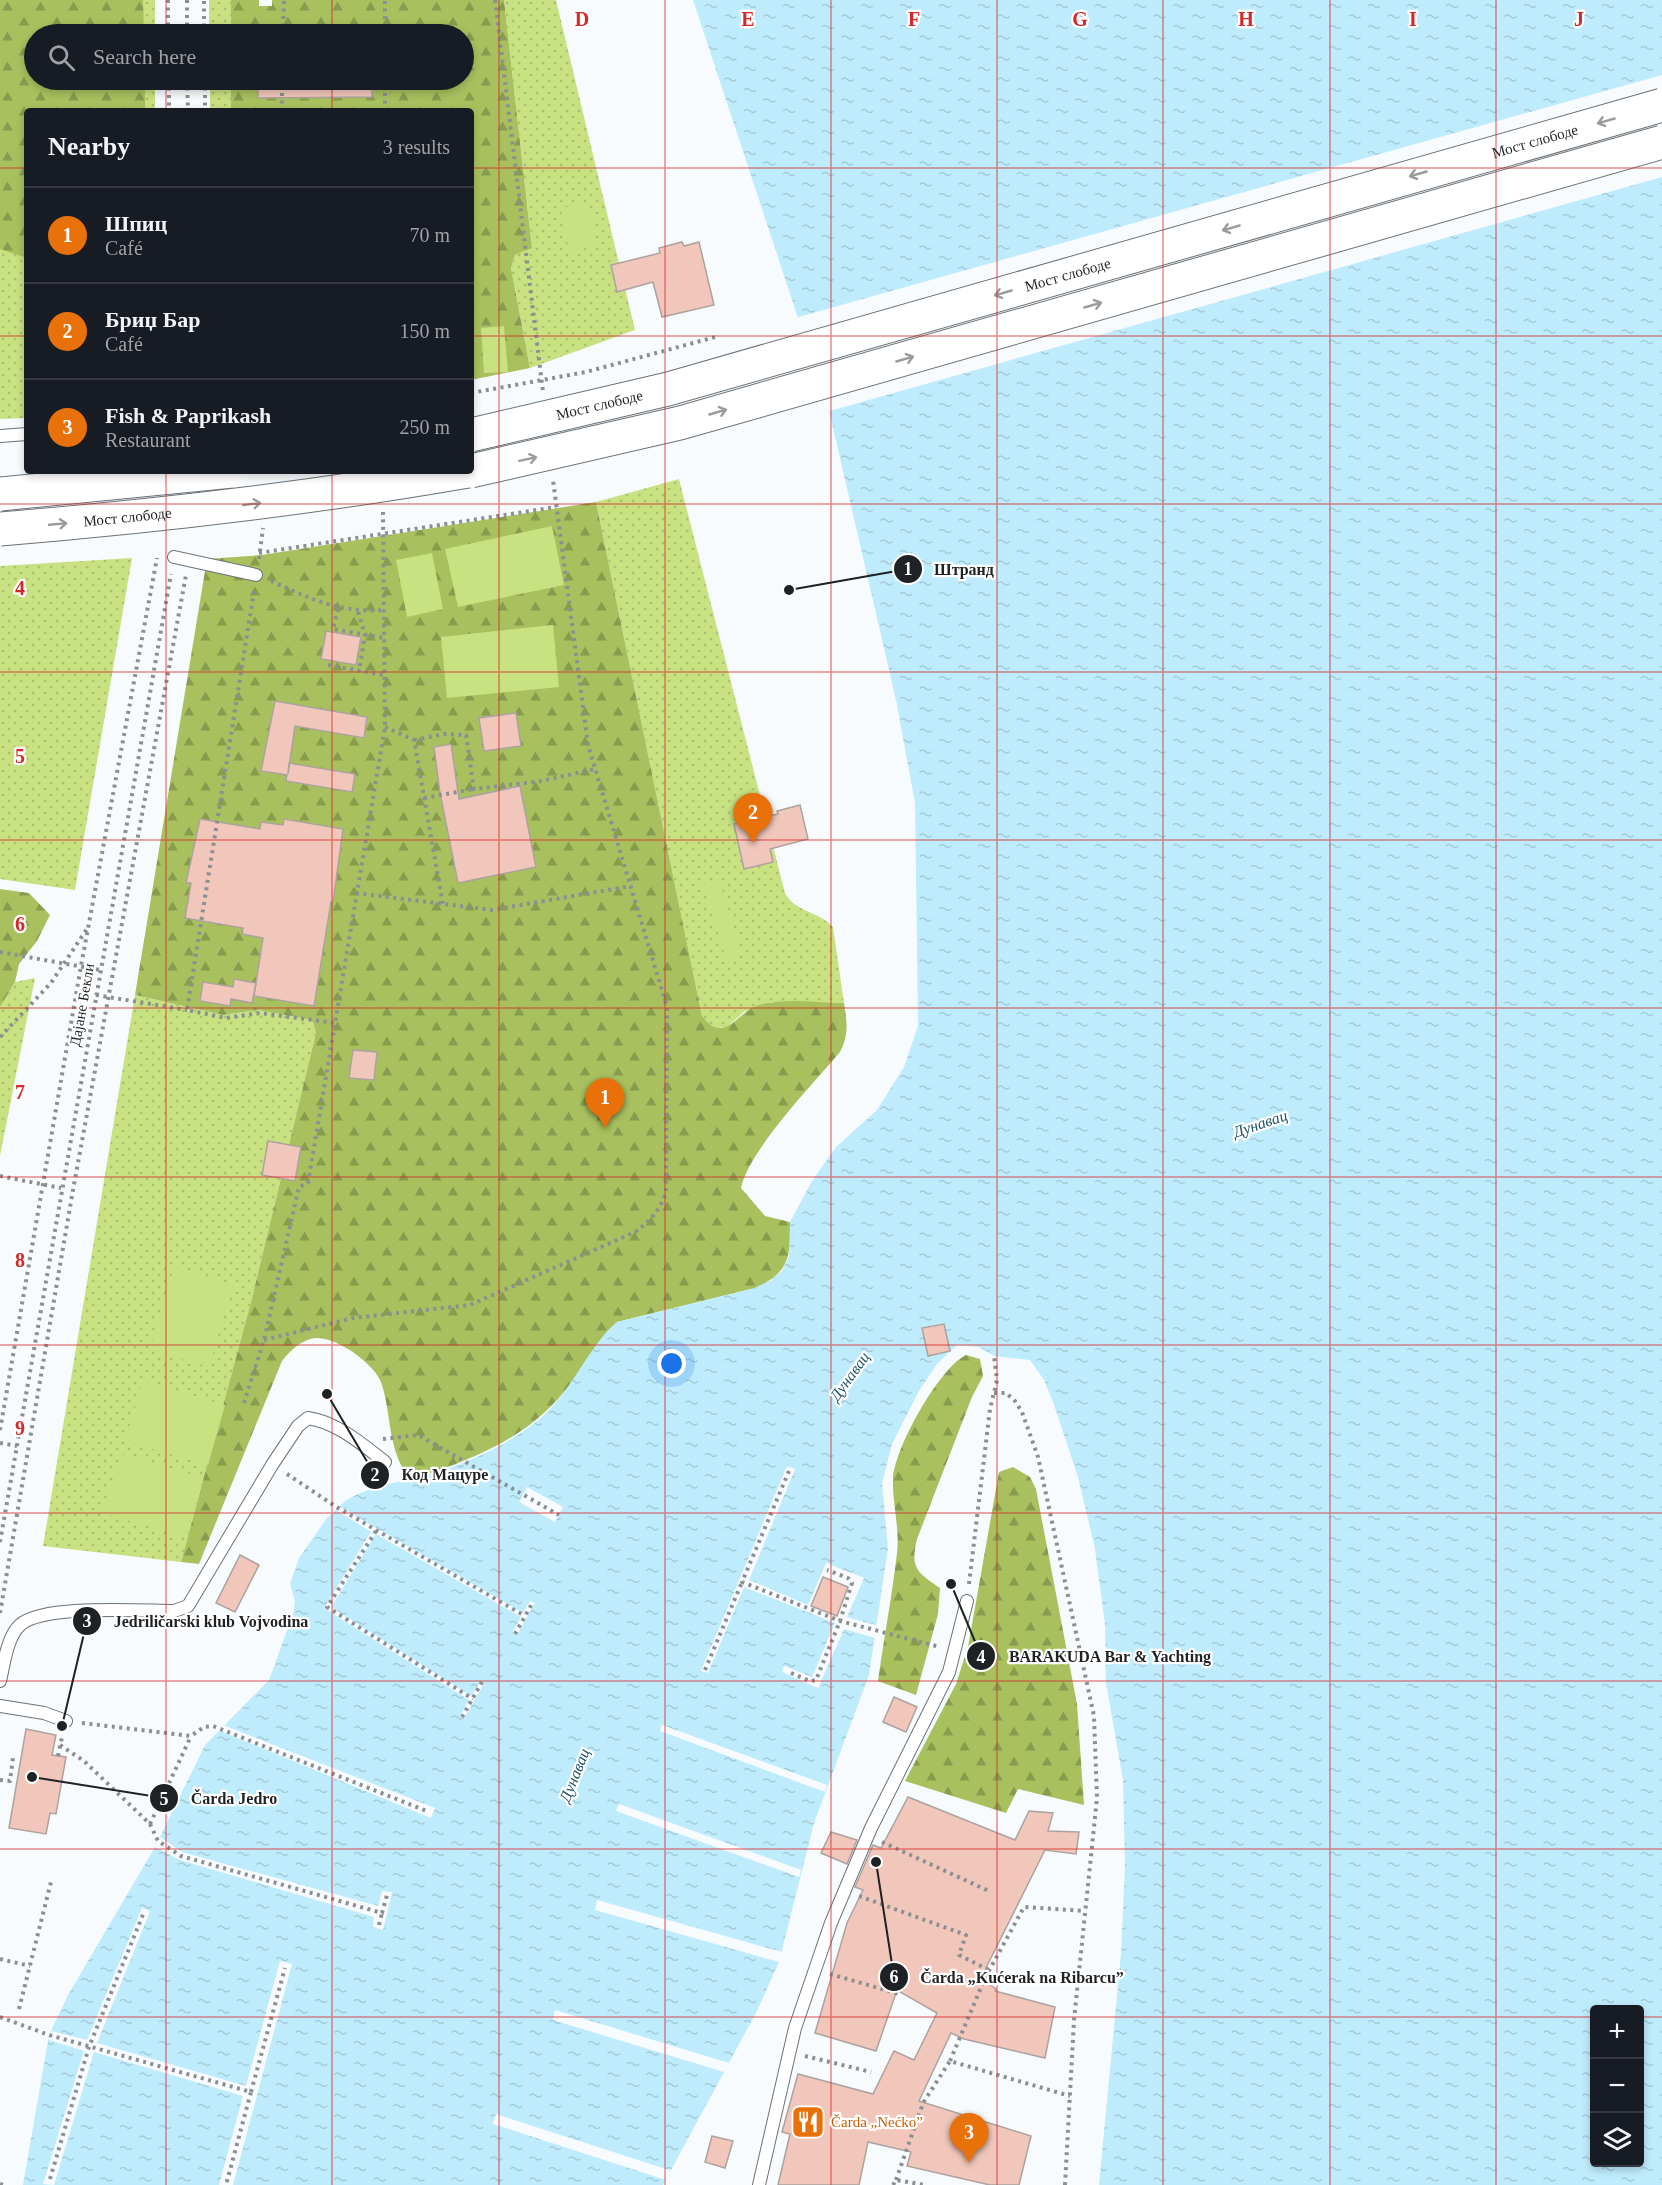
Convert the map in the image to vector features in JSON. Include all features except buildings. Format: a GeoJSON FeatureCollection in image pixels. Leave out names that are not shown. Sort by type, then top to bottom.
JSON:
{"type":"FeatureCollection","features":[{"type":"Feature","properties":{"kind":"highway","name":"Мост слободе"},"geometry":{"type":"LineString","coordinates":[[474,434],[668,389],[1662,105]]}},
{"type":"Feature","properties":{"kind":"highway","name":"Мост слободе"},"geometry":{"type":"LineString","coordinates":[[474,470],[680,423],[1662,142]]}},
{"type":"Feature","properties":{"kind":"highway"},"geometry":{"type":"LineString","coordinates":[[0,494],[202,474]]}},
{"type":"Feature","properties":{"kind":"highway","name":"Мост слободе"},"geometry":{"type":"LineString","coordinates":[[0,529],[130,518],[294,500],[452,474]]}},
{"type":"Feature","properties":{"kind":"lane"},"geometry":{"type":"LineString","coordinates":[[0,436],[24,434]]}},
{"type":"Feature","properties":{"kind":"lane"},"geometry":{"type":"LineString","coordinates":[[174,557],[256,575]]}},
{"type":"Feature","properties":{"kind":"lane"},"geometry":{"type":"LineString","coordinates":[[0,1681],[9,1647],[18,1626],[30,1618],[78,1610],[174,1611],[188,1606],[272,1465],[297,1426],[308,1418],[320,1420],[359,1442],[385,1462]]}},
{"type":"Feature","properties":{"kind":"lane"},"geometry":{"type":"LineString","coordinates":[[759,2185],[789,2053],[815,1970],[844,1891],[868,1836],[949,1672],[967,1601]]}},
{"type":"Feature","properties":{"kind":"lane"},"geometry":{"type":"LineString","coordinates":[[0,1706],[44,1713],[66,1721]]}},
{"type":"Feature","properties":{"kind":"path"},"geometry":{"type":"LineString","coordinates":[[168,0],[168,24]]}},
{"type":"Feature","properties":{"kind":"path"},"geometry":{"type":"LineString","coordinates":[[187,0],[187,24]]}},
{"type":"Feature","properties":{"kind":"path"},"geometry":{"type":"LineString","coordinates":[[204,0],[204,24]]}},
{"type":"Feature","properties":{"kind":"path"},"geometry":{"type":"LineString","coordinates":[[283,24],[284,0]]}},
{"type":"Feature","properties":{"kind":"path"},"geometry":{"type":"LineString","coordinates":[[385,0],[385,24]]}},
{"type":"Feature","properties":{"kind":"path"},"geometry":{"type":"LineString","coordinates":[[495,0],[545,403]]}},
{"type":"Feature","properties":{"kind":"path"},"geometry":{"type":"LineString","coordinates":[[169,90],[169,108]]}},
{"type":"Feature","properties":{"kind":"path"},"geometry":{"type":"LineString","coordinates":[[187,90],[188,108]]}},
{"type":"Feature","properties":{"kind":"path"},"geometry":{"type":"LineString","coordinates":[[205,90],[205,108]]}},
{"type":"Feature","properties":{"kind":"path"},"geometry":{"type":"LineString","coordinates":[[282,90],[282,108]]}},
{"type":"Feature","properties":{"kind":"path"},"geometry":{"type":"LineString","coordinates":[[385,90],[385,108]]}},
{"type":"Feature","properties":{"kind":"path"},"geometry":{"type":"LineString","coordinates":[[474,392],[586,372],[719,336]]}},
{"type":"Feature","properties":{"kind":"path"},"geometry":{"type":"LineString","coordinates":[[264,1340],[353,1318],[470,1305],[634,1233],[650,1221],[661,1206],[666,1192],[668,1006],[588,745],[552,472]]}},
{"type":"Feature","properties":{"kind":"path"},"geometry":{"type":"LineString","coordinates":[[260,553],[556,507]]}},
{"type":"Feature","properties":{"kind":"path"},"geometry":{"type":"LineString","coordinates":[[187,1010],[264,518]]}},
{"type":"Feature","properties":{"kind":"path"},"geometry":{"type":"LineString","coordinates":[[244,1403],[264,1340],[299,1187],[308,1183],[385,727],[383,534]]}},
{"type":"Feature","properties":{"kind":"path"},"geometry":{"type":"LineString","coordinates":[[0,1430],[81,966],[157,556]]}},
{"type":"Feature","properties":{"kind":"path","name":"Дајане Бекли"},"geometry":{"type":"LineString","coordinates":[[0,1542],[174,557]]}},
{"type":"Feature","properties":{"kind":"path"},"geometry":{"type":"LineString","coordinates":[[0,1613],[108,997],[189,559]]}},
{"type":"Feature","properties":{"kind":"path"},"geometry":{"type":"LineString","coordinates":[[256,575],[338,609],[358,612],[384,610]]}},
{"type":"Feature","properties":{"kind":"path"},"geometry":{"type":"LineString","coordinates":[[338,609],[333,629],[384,638]]}},
{"type":"Feature","properties":{"kind":"path"},"geometry":{"type":"LineString","coordinates":[[358,612],[365,635],[359,671]]}},
{"type":"Feature","properties":{"kind":"path"},"geometry":{"type":"LineString","coordinates":[[328,665],[384,675]]}},
{"type":"Feature","properties":{"kind":"path"},"geometry":{"type":"LineString","coordinates":[[385,727],[414,740],[444,734],[466,735],[474,789]]}},
{"type":"Feature","properties":{"kind":"path"},"geometry":{"type":"LineString","coordinates":[[414,740],[443,905]]}},
{"type":"Feature","properties":{"kind":"path"},"geometry":{"type":"LineString","coordinates":[[424,798],[542,781],[595,769]]}},
{"type":"Feature","properties":{"kind":"path"},"geometry":{"type":"LineString","coordinates":[[356,893],[492,909],[631,886]]}},
{"type":"Feature","properties":{"kind":"path"},"geometry":{"type":"LineString","coordinates":[[0,1037],[51,983],[89,926]]}},
{"type":"Feature","properties":{"kind":"path"},"geometry":{"type":"LineString","coordinates":[[0,952],[100,970]]}},
{"type":"Feature","properties":{"kind":"path"},"geometry":{"type":"LineString","coordinates":[[96,995],[226,1018],[260,1012],[335,1023]]}},
{"type":"Feature","properties":{"kind":"path"},"geometry":{"type":"LineString","coordinates":[[0,1176],[61,1188]]}},
{"type":"Feature","properties":{"kind":"path"},"geometry":{"type":"LineString","coordinates":[[967,1601],[990,1409],[997,1380],[994,1356]]}},
{"type":"Feature","properties":{"kind":"path"},"geometry":{"type":"LineString","coordinates":[[994,1393],[1006,1393],[1016,1401],[1038,1457],[1094,1716],[1097,1798],[1074,2020],[1065,2185]]}},
{"type":"Feature","properties":{"kind":"path"},"geometry":{"type":"LineString","coordinates":[[359,1442],[418,1435],[559,1515]]}},
{"type":"Feature","properties":{"kind":"path"},"geometry":{"type":"LineString","coordinates":[[0,1443],[17,1446]]}},
{"type":"Feature","properties":{"kind":"path"},"geometry":{"type":"LineString","coordinates":[[272,1465],[376,1530],[525,1616]]}},
{"type":"Feature","properties":{"kind":"path"},"geometry":{"type":"LineString","coordinates":[[705,1670],[789,1471]]}},
{"type":"Feature","properties":{"kind":"path"},"geometry":{"type":"LineString","coordinates":[[376,1530],[327,1607],[472,1700]]}},
{"type":"Feature","properties":{"kind":"path"},"geometry":{"type":"LineString","coordinates":[[791,1673],[810,1681],[816,1680],[840,1621],[852,1583],[848,1578],[827,1570]]}},
{"type":"Feature","properties":{"kind":"path"},"geometry":{"type":"LineString","coordinates":[[742,1582],[840,1621],[955,1650]]}},
{"type":"Feature","properties":{"kind":"path"},"geometry":{"type":"LineString","coordinates":[[515,1634],[533,1602]]}},
{"type":"Feature","properties":{"kind":"path"},"geometry":{"type":"LineString","coordinates":[[462,1717],[482,1682]]}},
{"type":"Feature","properties":{"kind":"path"},"geometry":{"type":"LineString","coordinates":[[66,1721],[191,1736]]}},
{"type":"Feature","properties":{"kind":"path"},"geometry":{"type":"LineString","coordinates":[[150,1824],[191,1736],[208,1725],[429,1812]]}},
{"type":"Feature","properties":{"kind":"path"},"geometry":{"type":"LineString","coordinates":[[60,1745],[92,1767],[150,1824],[158,1841],[181,1856],[382,1913]]}},
{"type":"Feature","properties":{"kind":"path"},"geometry":{"type":"LineString","coordinates":[[0,1780],[10,1781],[13,1758]]}},
{"type":"Feature","properties":{"kind":"path"},"geometry":{"type":"LineString","coordinates":[[868,1836],[989,1891]]}},
{"type":"Feature","properties":{"kind":"path"},"geometry":{"type":"LineString","coordinates":[[19,2009],[52,1878]]}},
{"type":"Feature","properties":{"kind":"path"},"geometry":{"type":"LineString","coordinates":[[844,1891],[966,1935],[959,1954],[989,1970]]}},
{"type":"Feature","properties":{"kind":"path"},"geometry":{"type":"LineString","coordinates":[[379,1925],[387,1896]]}},
{"type":"Feature","properties":{"kind":"path"},"geometry":{"type":"LineString","coordinates":[[893,2185],[923,2103],[950,2061],[989,1970],[1024,1907],[1085,1911]]}},
{"type":"Feature","properties":{"kind":"path"},"geometry":{"type":"LineString","coordinates":[[50,2179],[89,2046],[144,1912]]}},
{"type":"Feature","properties":{"kind":"path"},"geometry":{"type":"LineString","coordinates":[[0,1959],[30,1966]]}},
{"type":"Feature","properties":{"kind":"path"},"geometry":{"type":"LineString","coordinates":[[226,2185],[285,1968]]}},
{"type":"Feature","properties":{"kind":"path"},"geometry":{"type":"LineString","coordinates":[[815,1970],[899,1994]]}},
{"type":"Feature","properties":{"kind":"path"},"geometry":{"type":"LineString","coordinates":[[0,2018],[251,2092]]}},
{"type":"Feature","properties":{"kind":"path"},"geometry":{"type":"LineString","coordinates":[[789,2053],[872,2072]]}},
{"type":"Feature","properties":{"kind":"path"},"geometry":{"type":"LineString","coordinates":[[950,2061],[1070,2096]]}},
{"type":"Feature","properties":{"kind":"path"},"geometry":{"type":"LineString","coordinates":[[896,2180],[925,2185]]}},
{"type":"Feature","properties":{"kind":"green space"},"geometry":{"type":"Polygon","coordinates":[[[0,0],[155,0],[155,24],[24,24],[24,90],[155,90],[155,108],[24,108],[24,418],[0,419],[0,0]]]}},
{"type":"Feature","properties":{"kind":"green space"},"geometry":{"type":"Polygon","coordinates":[[[0,0],[143,0],[144,24],[24,24],[24,90],[145,90],[145,108],[24,108],[24,257],[0,249],[0,0]]]}},
{"type":"Feature","properties":{"kind":"green space"},"geometry":{"type":"Polygon","coordinates":[[[209,0],[231,0],[231,24],[209,24],[209,0]]]}},
{"type":"Feature","properties":{"kind":"green space"},"geometry":{"type":"Polygon","coordinates":[[[231,0],[259,0],[259,6],[272,6],[272,0],[504,0],[532,248],[515,255],[511,268],[530,368],[474,379],[474,108],[231,108],[231,90],[474,90],[474,24],[231,24],[231,0]]]}},
{"type":"Feature","properties":{"kind":"green space"},"geometry":{"type":"Polygon","coordinates":[[[504,0],[556,0],[635,330],[530,368],[511,268],[515,255],[532,247],[504,0]]]}},
{"type":"Feature","properties":{"kind":"green space"},"geometry":{"type":"Polygon","coordinates":[[[210,90],[231,90],[231,108],[210,108],[210,90]]]}},
{"type":"Feature","properties":{"kind":"green space"},"geometry":{"type":"Polygon","coordinates":[[[589,203],[597,246],[569,251],[561,208],[589,203]]]}},
{"type":"Feature","properties":{"kind":"green space"},"geometry":{"type":"Polygon","coordinates":[[[504,326],[508,372],[484,373],[481,328],[504,326]]]}},
{"type":"Feature","properties":{"kind":"green space"},"geometry":{"type":"Polygon","coordinates":[[[679,479],[785,893],[795,904],[833,927],[844,1003],[772,1002],[745,1011],[727,1027],[718,1028],[709,1025],[702,1016],[596,502],[679,479]]]}},
{"type":"Feature","properties":{"kind":"green space"},"geometry":{"type":"Polygon","coordinates":[[[596,502],[702,1016],[712,1026],[721,1028],[730,1025],[751,1008],[766,1003],[788,1001],[844,1003],[846,1028],[845,1040],[840,1052],[769,1137],[746,1173],[741,1188],[765,1216],[790,1222],[790,1245],[786,1262],[775,1276],[755,1288],[617,1322],[602,1338],[564,1392],[533,1422],[480,1454],[420,1477],[409,1478],[402,1467],[393,1443],[384,1394],[377,1374],[361,1358],[340,1345],[319,1338],[310,1339],[294,1348],[282,1361],[199,1564],[181,1562],[252,1298],[316,1033],[313,1022],[307,1019],[258,1010],[223,1015],[135,995],[207,559],[262,555],[596,502]]]}},
{"type":"Feature","properties":{"kind":"green space"},"geometry":{"type":"Polygon","coordinates":[[[552,526],[564,585],[458,607],[445,549],[552,526]]]}},
{"type":"Feature","properties":{"kind":"green space"},"geometry":{"type":"Polygon","coordinates":[[[432,553],[443,609],[407,617],[396,560],[432,553]]]}},
{"type":"Feature","properties":{"kind":"green space"},"geometry":{"type":"Polygon","coordinates":[[[132,558],[75,890],[0,879],[0,566],[132,558]]]}},
{"type":"Feature","properties":{"kind":"green space"},"geometry":{"type":"Polygon","coordinates":[[[553,625],[559,687],[447,698],[441,637],[553,625]]]}},
{"type":"Feature","properties":{"kind":"green space"},"geometry":{"type":"Polygon","coordinates":[[[719,880],[742,954],[726,959],[703,885],[719,880]]]}},
{"type":"Feature","properties":{"kind":"green space"},"geometry":{"type":"Polygon","coordinates":[[[0,889],[29,893],[50,915],[37,941],[19,964],[15,982],[0,1007],[0,889]]]}},
{"type":"Feature","properties":{"kind":"green space"},"geometry":{"type":"Polygon","coordinates":[[[35,978],[0,1156],[0,1007],[15,982],[35,978]]]}},
{"type":"Feature","properties":{"kind":"green space"},"geometry":{"type":"Polygon","coordinates":[[[135,995],[223,1015],[258,1010],[307,1019],[313,1022],[316,1033],[252,1298],[181,1562],[43,1546],[135,995]]]}},
{"type":"Feature","properties":{"kind":"green space"},"geometry":{"type":"Polygon","coordinates":[[[174,1267],[233,1285],[209,1367],[150,1350],[174,1267]]]}},
{"type":"Feature","properties":{"kind":"green space"},"geometry":{"type":"Polygon","coordinates":[[[966,1355],[980,1359],[983,1376],[972,1397],[915,1549],[914,1557],[917,1568],[940,1588],[938,1614],[916,1695],[878,1681],[897,1553],[898,1534],[893,1479],[895,1466],[909,1430],[931,1392],[955,1363],[966,1355]]]}},
{"type":"Feature","properties":{"kind":"green space"},"geometry":{"type":"Polygon","coordinates":[[[143,1381],[225,1405],[208,1465],[125,1441],[143,1381]]]}},
{"type":"Feature","properties":{"kind":"green space"},"geometry":{"type":"Polygon","coordinates":[[[121,1454],[203,1478],[185,1537],[103,1513],[121,1454]]]}},
{"type":"Feature","properties":{"kind":"green space"},"geometry":{"type":"Polygon","coordinates":[[[1013,1467],[1030,1477],[1036,1489],[1077,1704],[1084,1805],[1018,1789],[1006,1813],[905,1781],[956,1684],[968,1647],[999,1472],[1013,1467]]]}},
{"type":"Feature","properties":{"kind":"water","name":"Дунавац"},"geometry":{"type":"Polygon","coordinates":[[[693,0],[1662,0],[1662,2185],[1099,2185],[1121,1953],[1125,1866],[1123,1780],[1106,1683],[1105,1625],[1095,1549],[1078,1477],[1044,1380],[1030,1360],[994,1356],[979,1347],[957,1345],[937,1364],[919,1391],[892,1444],[882,1483],[888,1548],[869,1675],[814,1823],[779,1962],[757,2011],[663,2185],[23,2185],[49,2035],[68,1995],[155,1847],[205,1745],[269,1680],[293,1614],[295,1601],[290,1584],[299,1558],[327,1518],[346,1500],[358,1494],[452,1467],[517,1436],[554,1405],[597,1343],[617,1322],[755,1288],[770,1281],[782,1271],[789,1256],[790,1222],[812,1181],[836,1147],[877,1110],[904,1067],[918,1026],[915,803],[896,700],[830,415],[693,0]]]}},
{"type":"Feature","properties":{"kind":"pier"},"geometry":{"type":"Polygon","coordinates":[[[1662,75],[1662,177],[826,412],[795,318],[1662,75]]]}},
{"type":"Feature","properties":{"kind":"pier"},"geometry":{"type":"Polygon","coordinates":[[[787,1466],[795,1469],[749,1580],[808,1605],[826,1563],[864,1578],[847,1617],[878,1626],[875,1638],[844,1629],[818,1688],[782,1672],[784,1666],[812,1677],[835,1623],[744,1587],[708,1673],[701,1671],[787,1466]]]}},
{"type":"Feature","properties":{"kind":"pier"},"geometry":{"type":"Polygon","coordinates":[[[527,1487],[563,1507],[555,1522],[519,1502],[527,1487]]]}},
{"type":"Feature","properties":{"kind":"pier"},"geometry":{"type":"Polygon","coordinates":[[[337,1505],[523,1613],[530,1601],[535,1603],[517,1635],[513,1632],[521,1617],[376,1534],[331,1607],[471,1696],[481,1681],[484,1684],[464,1718],[460,1716],[469,1700],[324,1608],[371,1532],[333,1508],[337,1505]]]}},
{"type":"Feature","properties":{"kind":"pier"},"geometry":{"type":"Polygon","coordinates":[[[223,1725],[435,1808],[431,1818],[218,1730],[223,1725]]]}},
{"type":"Feature","properties":{"kind":"pier"},"geometry":{"type":"Polygon","coordinates":[[[662,1725],[827,1785],[825,1792],[660,1731],[662,1725]]]}},
{"type":"Feature","properties":{"kind":"pier"},"geometry":{"type":"Polygon","coordinates":[[[619,1804],[801,1870],[799,1877],[616,1811],[619,1804]]]}},
{"type":"Feature","properties":{"kind":"pier"},"geometry":{"type":"Polygon","coordinates":[[[160,1837],[182,1852],[378,1906],[382,1891],[392,1892],[383,1930],[373,1927],[374,1917],[180,1860],[155,1847],[160,1837]]]}},
{"type":"Feature","properties":{"kind":"pier"},"geometry":{"type":"Polygon","coordinates":[[[597,1900],[782,1952],[779,1962],[595,1910],[597,1900]]]}},
{"type":"Feature","properties":{"kind":"pier"},"geometry":{"type":"Polygon","coordinates":[[[142,1908],[150,1911],[97,2043],[246,2086],[280,1961],[292,1964],[233,2185],[219,2185],[243,2096],[94,2052],[54,2185],[43,2184],[84,2051],[49,2040],[49,2035],[51,2031],[87,2040],[142,1908]]]}},
{"type":"Feature","properties":{"kind":"pier"},"geometry":{"type":"Polygon","coordinates":[[[555,2010],[729,2063],[724,2072],[553,2020],[555,2010]]]}},
{"type":"Feature","properties":{"kind":"pier"},"geometry":{"type":"Polygon","coordinates":[[[496,2114],[672,2171],[666,2180],[493,2124],[496,2114]]]}},
{"type":"Feature","properties":{"kind":"place","name":"Штранд"},"geometry":{"type":"Point","coordinates":[789,590]}},
{"type":"Feature","properties":{"kind":"place","name":"Бриџ Бар"},"geometry":{"type":"Point","coordinates":[753,843]}},
{"type":"Feature","properties":{"kind":"place","name":"Шпиц"},"geometry":{"type":"Point","coordinates":[605,1128]}},
{"type":"Feature","properties":{"kind":"place","name":"Код Мацуре"},"geometry":{"type":"Point","coordinates":[327,1394]}},
{"type":"Feature","properties":{"kind":"place","name":"BARAKUDA Bar & Yachting"},"geometry":{"type":"Point","coordinates":[951,1584]}},
{"type":"Feature","properties":{"kind":"place","name":"Jedriličarski klub Vojvodina"},"geometry":{"type":"Point","coordinates":[62,1726]}},
{"type":"Feature","properties":{"kind":"place","name":"Čarda Jedro"},"geometry":{"type":"Point","coordinates":[32,1777]}},
{"type":"Feature","properties":{"kind":"place","name":"Čarda „Kućerak na Ribarcu”"},"geometry":{"type":"Point","coordinates":[876,1862]}},
{"type":"Feature","properties":{"kind":"place","name":"Čarda „Nećko”"},"geometry":{"type":"Point","coordinates":[808,2122]}},
{"type":"Feature","properties":{"kind":"place","name":"Fish & Paprikash"},"geometry":{"type":"Point","coordinates":[969,2163]}}]}
